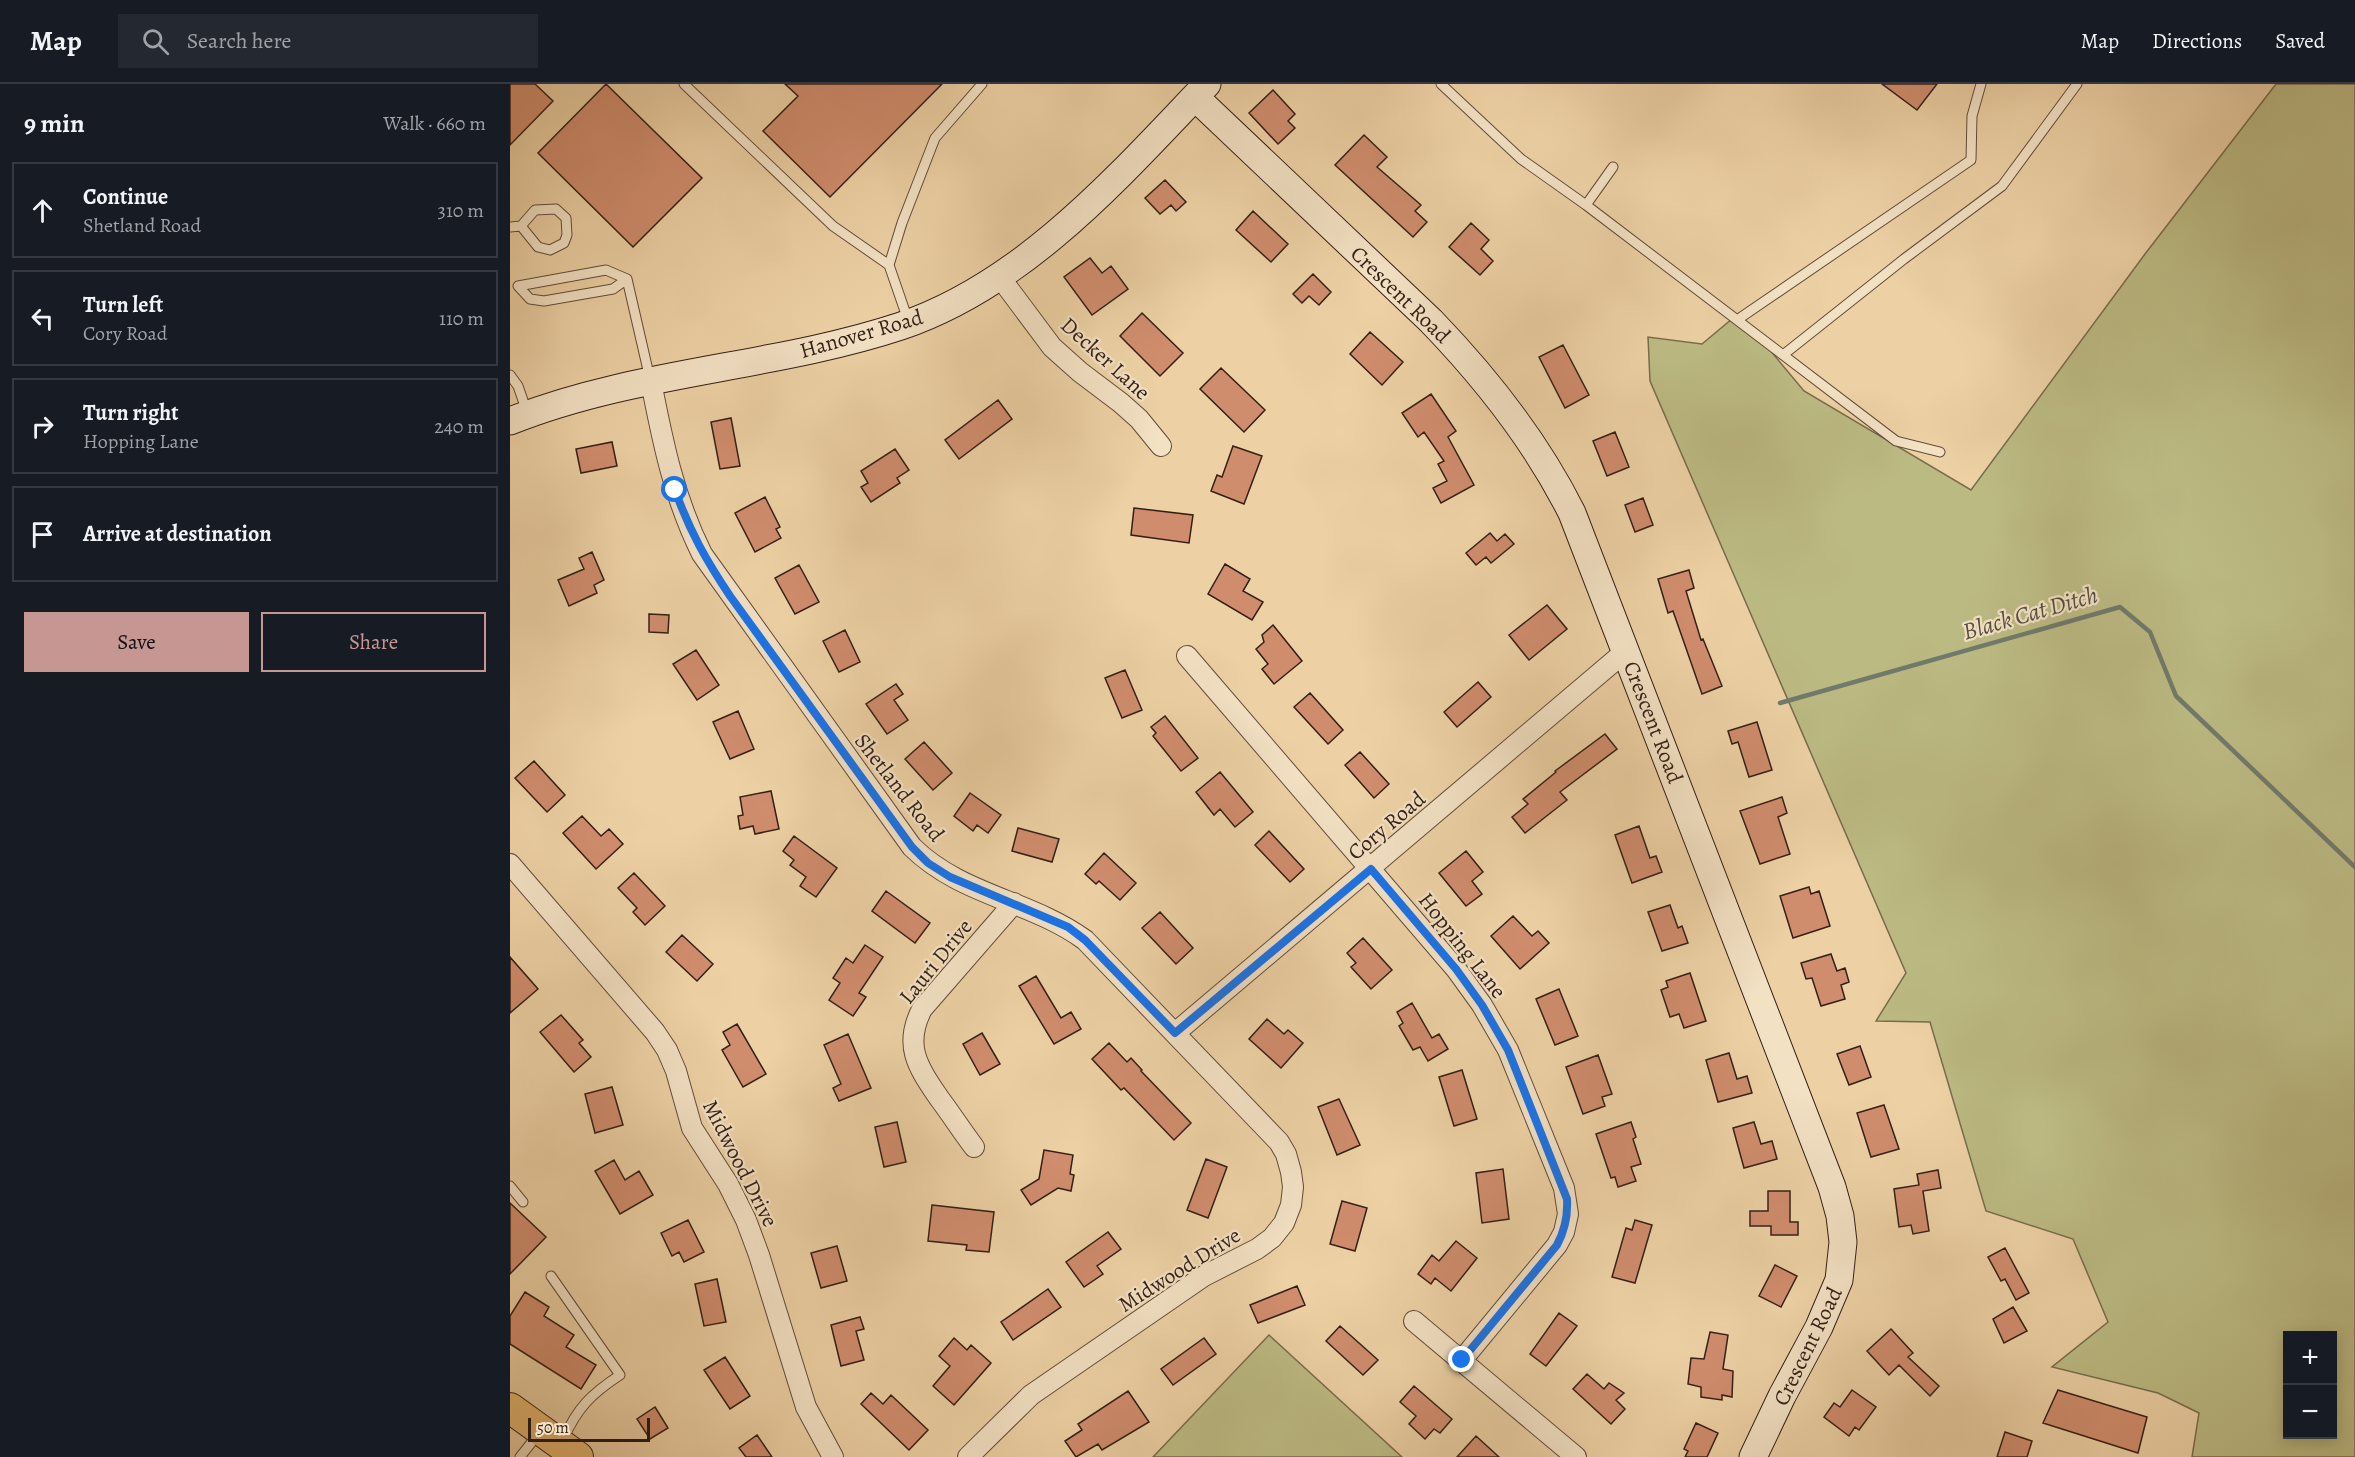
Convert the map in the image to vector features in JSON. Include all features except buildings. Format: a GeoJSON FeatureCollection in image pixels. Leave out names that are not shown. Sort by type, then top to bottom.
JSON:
{"type":"FeatureCollection","features":[{"type":"Feature","properties":{"kind":"main road"},"geometry":{"type":"LineString","coordinates":[[510,1408],[560,1444]]}},
{"type":"Feature","properties":{"kind":"street","name":"Hanover Road"},"geometry":{"type":"LineString","coordinates":[[519,418],[571,400],[828,345],[909,323],[982,288],[1070,221],[1201,90]]}},
{"type":"Feature","properties":{"kind":"street","name":"Crescent Road"},"geometry":{"type":"LineString","coordinates":[[1201,90],[1431,321],[1491,387],[1527,434],[1553,474],[1572,513],[1832,1187],[1840,1216],[1843,1242],[1842,1264],[1834,1295],[1753,1457]]}},
{"type":"Feature","properties":{"kind":"street","name":"Decker Lane"},"geometry":{"type":"LineString","coordinates":[[999,276],[1052,347],[1140,419],[1161,446]]}},
{"type":"Feature","properties":{"kind":"street","name":"Shetland Road"},"geometry":{"type":"LineString","coordinates":[[651,382],[675,490],[687,525],[702,554],[912,847],[928,863],[950,877],[1068,927],[1085,940],[1247,1109]]}},
{"type":"Feature","properties":{"kind":"street","name":"Cory Road"},"geometry":{"type":"LineString","coordinates":[[1175,1033],[1626,651]]}},
{"type":"Feature","properties":{"kind":"street","name":"Hopping Lane"},"geometry":{"type":"LineString","coordinates":[[1187,656],[1456,969],[1482,1005],[1508,1050],[1567,1199],[1568,1214],[1564,1232],[1557,1245],[1462,1360]]}},
{"type":"Feature","properties":{"kind":"street","name":"Midwood Drive"},"geometry":{"type":"LineString","coordinates":[[510,864],[656,1032],[667,1050],[676,1071],[692,1128],[728,1184],[746,1220],[806,1407],[833,1457]]}},
{"type":"Feature","properties":{"kind":"street","name":"Lauri Drive"},"geometry":{"type":"LineString","coordinates":[[974,1147],[924,1075],[914,1051],[915,1022],[922,1009],[1014,903]]}},
{"type":"Feature","properties":{"kind":"street","name":"Midwood Drive"},"geometry":{"type":"LineString","coordinates":[[968,1457],[1031,1395],[1204,1276],[1257,1249],[1272,1238],[1284,1223],[1291,1205],[1293,1187],[1291,1172],[1286,1154],[1279,1142],[1247,1109]]}},
{"type":"Feature","properties":{"kind":"street"},"geometry":{"type":"LineString","coordinates":[[1414,1321],[1575,1457]]}},
{"type":"Feature","properties":{"kind":"lane"},"geometry":{"type":"LineString","coordinates":[[684,84],[833,226],[889,265],[909,323]]}},
{"type":"Feature","properties":{"kind":"lane"},"geometry":{"type":"LineString","coordinates":[[889,265],[902,223],[935,138],[982,84]]}},
{"type":"Feature","properties":{"kind":"lane"},"geometry":{"type":"LineString","coordinates":[[1441,84],[1521,159],[1586,205],[1896,441],[1940,452]]}},
{"type":"Feature","properties":{"kind":"lane"},"geometry":{"type":"LineString","coordinates":[[1737,320],[1971,160],[1972,116],[1980,84]]}},
{"type":"Feature","properties":{"kind":"lane"},"geometry":{"type":"LineString","coordinates":[[1783,355],[2002,186],[2077,84]]}},
{"type":"Feature","properties":{"kind":"lane"},"geometry":{"type":"LineString","coordinates":[[1586,205],[1613,167]]}},
{"type":"Feature","properties":{"kind":"lane"},"geometry":{"type":"LineString","coordinates":[[510,226],[521,226],[535,210],[556,209],[566,218],[567,235],[564,243],[550,250],[538,247],[521,226]]}},
{"type":"Feature","properties":{"kind":"lane"},"geometry":{"type":"LineString","coordinates":[[518,286],[606,270],[627,279]]}},
{"type":"Feature","properties":{"kind":"lane"},"geometry":{"type":"LineString","coordinates":[[510,278],[530,299],[543,301],[613,289],[627,279]]}},
{"type":"Feature","properties":{"kind":"lane"},"geometry":{"type":"LineString","coordinates":[[627,279],[651,382]]}},
{"type":"Feature","properties":{"kind":"lane"},"geometry":{"type":"LineString","coordinates":[[510,375],[518,386],[519,418]]}},
{"type":"Feature","properties":{"kind":"lane"},"geometry":{"type":"LineString","coordinates":[[510,1186],[523,1203]]}},
{"type":"Feature","properties":{"kind":"lane"},"geometry":{"type":"LineString","coordinates":[[520,1457],[560,1444],[574,1415],[594,1392],[620,1375],[551,1276]]}},
{"type":"Feature","properties":{"kind":"shaded area"},"geometry":{"type":"Polygon","coordinates":[[[2276,84],[2355,84],[2355,1457],[2192,1457],[2199,1413],[2158,1393],[2052,1367],[2108,1322],[2073,1239],[1986,1211],[1930,1022],[1876,1021],[1906,973],[1650,381],[1648,337],[1702,344],[1739,313],[1804,391],[1971,490],[2145,254],[2276,84]]]}},
{"type":"Feature","properties":{"kind":"shaded area"},"geometry":{"type":"Polygon","coordinates":[[[1269,1335],[1402,1457],[1153,1457],[1269,1335]]]}},
{"type":"Feature","properties":{"kind":"waterway","name":"Black Cat Ditch"},"geometry":{"type":"LineString","coordinates":[[1780,703],[2120,607],[2150,632],[2176,696],[2355,867]]}},
{"type":"Feature","properties":{"kind":"route"},"geometry":{"type":"LineString","coordinates":[[675,490],[687,525],[702,554],[912,847],[928,863],[950,877],[1068,927],[1085,940],[1175,1033],[1371,869],[1456,969],[1482,1005],[1508,1050],[1567,1199],[1568,1214],[1564,1232],[1557,1245],[1462,1360]]}}]}
